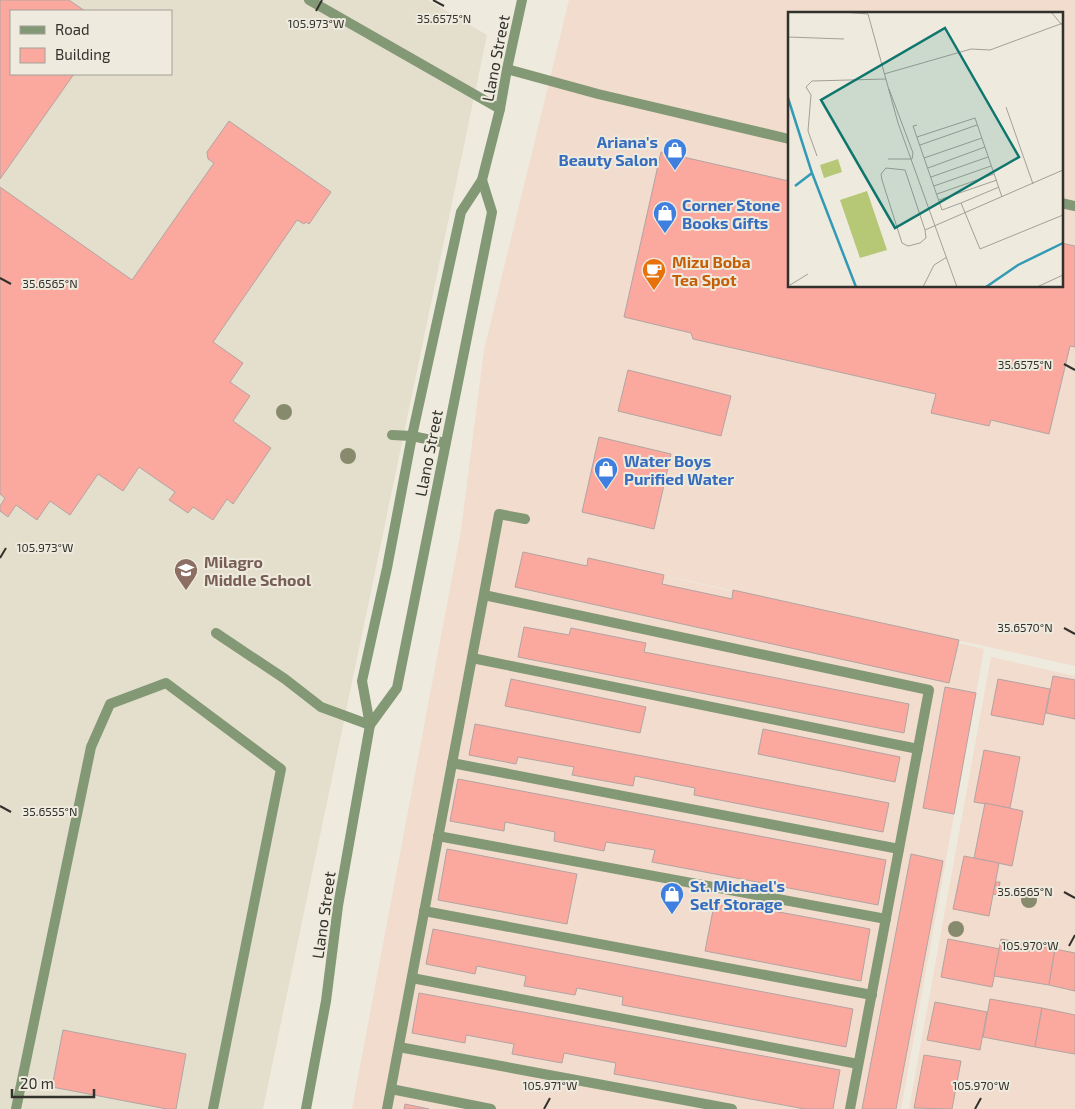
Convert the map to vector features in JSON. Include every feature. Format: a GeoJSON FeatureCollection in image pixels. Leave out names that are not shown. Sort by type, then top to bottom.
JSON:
{"type":"FeatureCollection","features":[{"type":"Feature","properties":{"kind":"street"},"geometry":{"type":"LineString","coordinates":[[309,0],[500,109]]}},
{"type":"Feature","properties":{"kind":"street","name":"Llano Street"},"geometry":{"type":"LineString","coordinates":[[306,1109],[326,1001],[338,906],[370,725],[362,681],[387,568],[412,436],[461,212],[482,180],[500,109],[522,0]]}},
{"type":"Feature","properties":{"kind":"street"},"geometry":{"type":"LineString","coordinates":[[507,69],[598,94],[788,138]]}},
{"type":"Feature","properties":{"kind":"street","name":"Llano Street"},"geometry":{"type":"LineString","coordinates":[[370,725],[397,688],[492,212],[482,180]]}},
{"type":"Feature","properties":{"kind":"street"},"geometry":{"type":"LineString","coordinates":[[1062,203],[1075,206]]}},
{"type":"Feature","properties":{"kind":"street"},"geometry":{"type":"LineString","coordinates":[[392,435],[412,436],[445,443]]}},
{"type":"Feature","properties":{"kind":"street"},"geometry":{"type":"LineString","coordinates":[[387,1109],[499,514],[525,519]]}},
{"type":"Feature","properties":{"kind":"street"},"geometry":{"type":"LineString","coordinates":[[484,595],[929,690],[850,1109]]}},
{"type":"Feature","properties":{"kind":"street"},"geometry":{"type":"LineString","coordinates":[[216,633],[285,679],[321,708],[370,725]]}},
{"type":"Feature","properties":{"kind":"street"},"geometry":{"type":"LineString","coordinates":[[472,658],[918,750]]}},
{"type":"Feature","properties":{"kind":"street"},"geometry":{"type":"LineString","coordinates":[[16,1109],[91,747],[110,704],[166,683],[281,769],[213,1109]]}},
{"type":"Feature","properties":{"kind":"street"},"geometry":{"type":"LineString","coordinates":[[452,763],[899,849]]}},
{"type":"Feature","properties":{"kind":"street"},"geometry":{"type":"LineString","coordinates":[[438,836],[886,919]]}},
{"type":"Feature","properties":{"kind":"street"},"geometry":{"type":"LineString","coordinates":[[424,912],[872,995]]}},
{"type":"Feature","properties":{"kind":"street"},"geometry":{"type":"LineString","coordinates":[[412,978],[858,1064]]}},
{"type":"Feature","properties":{"kind":"street"},"geometry":{"type":"LineString","coordinates":[[399,1047],[732,1109]]}},
{"type":"Feature","properties":{"kind":"street"},"geometry":{"type":"LineString","coordinates":[[391,1089],[491,1109]]}},
{"type":"Feature","properties":{"kind":"shaded area","name":"Milagro Middle School"},"geometry":{"type":"Polygon","coordinates":[[[0,0],[428,0],[487,35],[263,1109],[0,1109],[0,0]]]}},
{"type":"Feature","properties":{"kind":"shaded area"},"geometry":{"type":"Polygon","coordinates":[[[569,0],[1075,0],[1075,666],[612,564],[984,649],[901,1109],[352,1109],[461,530],[484,350],[569,0]]]}},
{"type":"Feature","properties":{"kind":"shaded area"},"geometry":{"type":"Polygon","coordinates":[[[991,657],[1075,676],[1075,1109],[909,1109],[991,657]]]}},
{"type":"Feature","properties":{"kind":"building"},"geometry":{"type":"Polygon","coordinates":[[[0,0],[69,0],[84,10],[10,10],[10,75],[73,75],[0,179],[0,0]]]}},
{"type":"Feature","properties":{"kind":"building"},"geometry":{"type":"Polygon","coordinates":[[[229,121],[331,192],[309,224],[306,222],[304,224],[297,220],[213,342],[243,363],[230,382],[250,396],[233,421],[271,448],[233,504],[227,499],[213,520],[193,507],[188,513],[169,500],[175,492],[139,467],[123,491],[98,474],[70,515],[50,501],[37,520],[16,505],[8,517],[0,511],[0,506],[5,498],[0,494],[0,187],[132,280],[214,163],[208,159],[207,152],[229,121]]]}},
{"type":"Feature","properties":{"kind":"building"},"geometry":{"type":"Polygon","coordinates":[[[661,152],[788,181],[788,288],[1062,288],[1062,243],[1075,246],[1075,347],[1070,346],[1049,434],[991,420],[989,426],[931,413],[936,394],[693,339],[691,333],[624,317],[661,152]]]}},
{"type":"Feature","properties":{"kind":"building"},"geometry":{"type":"Polygon","coordinates":[[[628,370],[731,396],[721,436],[618,411],[628,370]]]}},
{"type":"Feature","properties":{"kind":"building"},"geometry":{"type":"Polygon","coordinates":[[[599,437],[671,454],[654,529],[582,512],[599,437]]]}},
{"type":"Feature","properties":{"kind":"building"},"geometry":{"type":"Polygon","coordinates":[[[523,552],[587,566],[588,558],[664,575],[662,584],[732,599],[733,590],[959,640],[949,683],[515,587],[523,552]]]}},
{"type":"Feature","properties":{"kind":"building"},"geometry":{"type":"Polygon","coordinates":[[[524,627],[569,635],[571,628],[646,643],[644,652],[909,704],[904,733],[518,657],[524,627]]]}},
{"type":"Feature","properties":{"kind":"building"},"geometry":{"type":"Polygon","coordinates":[[[1053,676],[1075,680],[1075,719],[1046,713],[1053,676]]]}},
{"type":"Feature","properties":{"kind":"building"},"geometry":{"type":"Polygon","coordinates":[[[511,679],[646,707],[640,733],[505,706],[511,679]]]}},
{"type":"Feature","properties":{"kind":"building"},"geometry":{"type":"Polygon","coordinates":[[[998,679],[1050,689],[1043,725],[991,715],[998,679]]]}},
{"type":"Feature","properties":{"kind":"building"},"geometry":{"type":"Polygon","coordinates":[[[945,687],[976,693],[954,814],[923,808],[945,687]]]}},
{"type":"Feature","properties":{"kind":"building"},"geometry":{"type":"Polygon","coordinates":[[[475,724],[889,803],[883,832],[694,795],[695,788],[635,776],[633,786],[572,775],[574,767],[518,757],[516,764],[469,755],[475,724]]]}},
{"type":"Feature","properties":{"kind":"building"},"geometry":{"type":"Polygon","coordinates":[[[763,729],[900,757],[895,782],[758,754],[763,729]]]}},
{"type":"Feature","properties":{"kind":"building"},"geometry":{"type":"Polygon","coordinates":[[[984,750],[1020,757],[1010,808],[974,802],[984,750]]]}},
{"type":"Feature","properties":{"kind":"building"},"geometry":{"type":"Polygon","coordinates":[[[458,779],[886,860],[878,905],[652,862],[655,850],[606,842],[604,851],[554,841],[555,832],[505,822],[504,831],[450,821],[458,779]]]}},
{"type":"Feature","properties":{"kind":"building"},"geometry":{"type":"Polygon","coordinates":[[[985,803],[1023,811],[1012,866],[974,858],[985,803]]]}},
{"type":"Feature","properties":{"kind":"building"},"geometry":{"type":"Polygon","coordinates":[[[447,849],[577,874],[567,924],[438,900],[447,849]]]}},
{"type":"Feature","properties":{"kind":"building"},"geometry":{"type":"Polygon","coordinates":[[[911,854],[943,861],[896,1109],[862,1109],[911,854]]]}},
{"type":"Feature","properties":{"kind":"building"},"geometry":{"type":"Polygon","coordinates":[[[964,856],[999,863],[989,916],[953,909],[964,856]]]}},
{"type":"Feature","properties":{"kind":"building"},"geometry":{"type":"Polygon","coordinates":[[[996,882],[1000,882],[998,895],[993,894],[996,882]]]}},
{"type":"Feature","properties":{"kind":"building"},"geometry":{"type":"Polygon","coordinates":[[[715,900],[870,929],[861,981],[705,951],[715,900]]]}},
{"type":"Feature","properties":{"kind":"building"},"geometry":{"type":"Polygon","coordinates":[[[433,929],[853,1009],[846,1047],[622,1005],[623,997],[577,988],[575,995],[524,986],[526,976],[477,966],[475,974],[426,964],[433,929]]]}},
{"type":"Feature","properties":{"kind":"building"},"geometry":{"type":"Polygon","coordinates":[[[948,939],[1000,949],[992,987],[941,977],[948,939]]]}},
{"type":"Feature","properties":{"kind":"building"},"geometry":{"type":"Polygon","coordinates":[[[1001,939],[1055,949],[1049,985],[994,976],[1001,939]]]}},
{"type":"Feature","properties":{"kind":"building"},"geometry":{"type":"Polygon","coordinates":[[[1055,949],[1075,953],[1075,991],[1049,985],[1055,949]]]}},
{"type":"Feature","properties":{"kind":"building"},"geometry":{"type":"Polygon","coordinates":[[[419,993],[840,1070],[833,1109],[805,1109],[614,1074],[616,1063],[564,1053],[562,1063],[512,1054],[514,1044],[466,1035],[465,1043],[412,1033],[419,993]]]}},
{"type":"Feature","properties":{"kind":"building"},"geometry":{"type":"Polygon","coordinates":[[[990,999],[1042,1008],[1035,1047],[983,1037],[990,999]]]}},
{"type":"Feature","properties":{"kind":"building"},"geometry":{"type":"Polygon","coordinates":[[[935,1002],[987,1012],[980,1050],[927,1040],[935,1002]]]}},
{"type":"Feature","properties":{"kind":"building"},"geometry":{"type":"Polygon","coordinates":[[[1042,1008],[1075,1015],[1075,1054],[1035,1047],[1042,1008]]]}},
{"type":"Feature","properties":{"kind":"building"},"geometry":{"type":"Polygon","coordinates":[[[63,1030],[186,1054],[176,1109],[167,1109],[52,1087],[63,1030]]]}},
{"type":"Feature","properties":{"kind":"building"},"geometry":{"type":"Polygon","coordinates":[[[924,1055],[961,1061],[952,1109],[914,1108],[924,1055]]]}},
{"type":"Feature","properties":{"kind":"building"},"geometry":{"type":"Polygon","coordinates":[[[405,1104],[429,1109],[404,1109],[405,1104]]]}},
{"type":"Feature","properties":{"kind":"place","name":"Ariana's Beauty Salon"},"geometry":{"type":"Point","coordinates":[675,171]}},
{"type":"Feature","properties":{"kind":"place","name":"Corner Stone Books Gifts"},"geometry":{"type":"Point","coordinates":[665,234]}},
{"type":"Feature","properties":{"kind":"place","name":"Mizu Boba Tea Spot"},"geometry":{"type":"Point","coordinates":[654,291]}},
{"type":"Feature","properties":{"kind":"place","name":"Water Boys Purified Water"},"geometry":{"type":"Point","coordinates":[606,490]}},
{"type":"Feature","properties":{"kind":"place","name":"Milagro Middle School"},"geometry":{"type":"Point","coordinates":[186,591]}},
{"type":"Feature","properties":{"kind":"place","name":"St. Michael's Self Storage"},"geometry":{"type":"Point","coordinates":[672,915]}}]}
